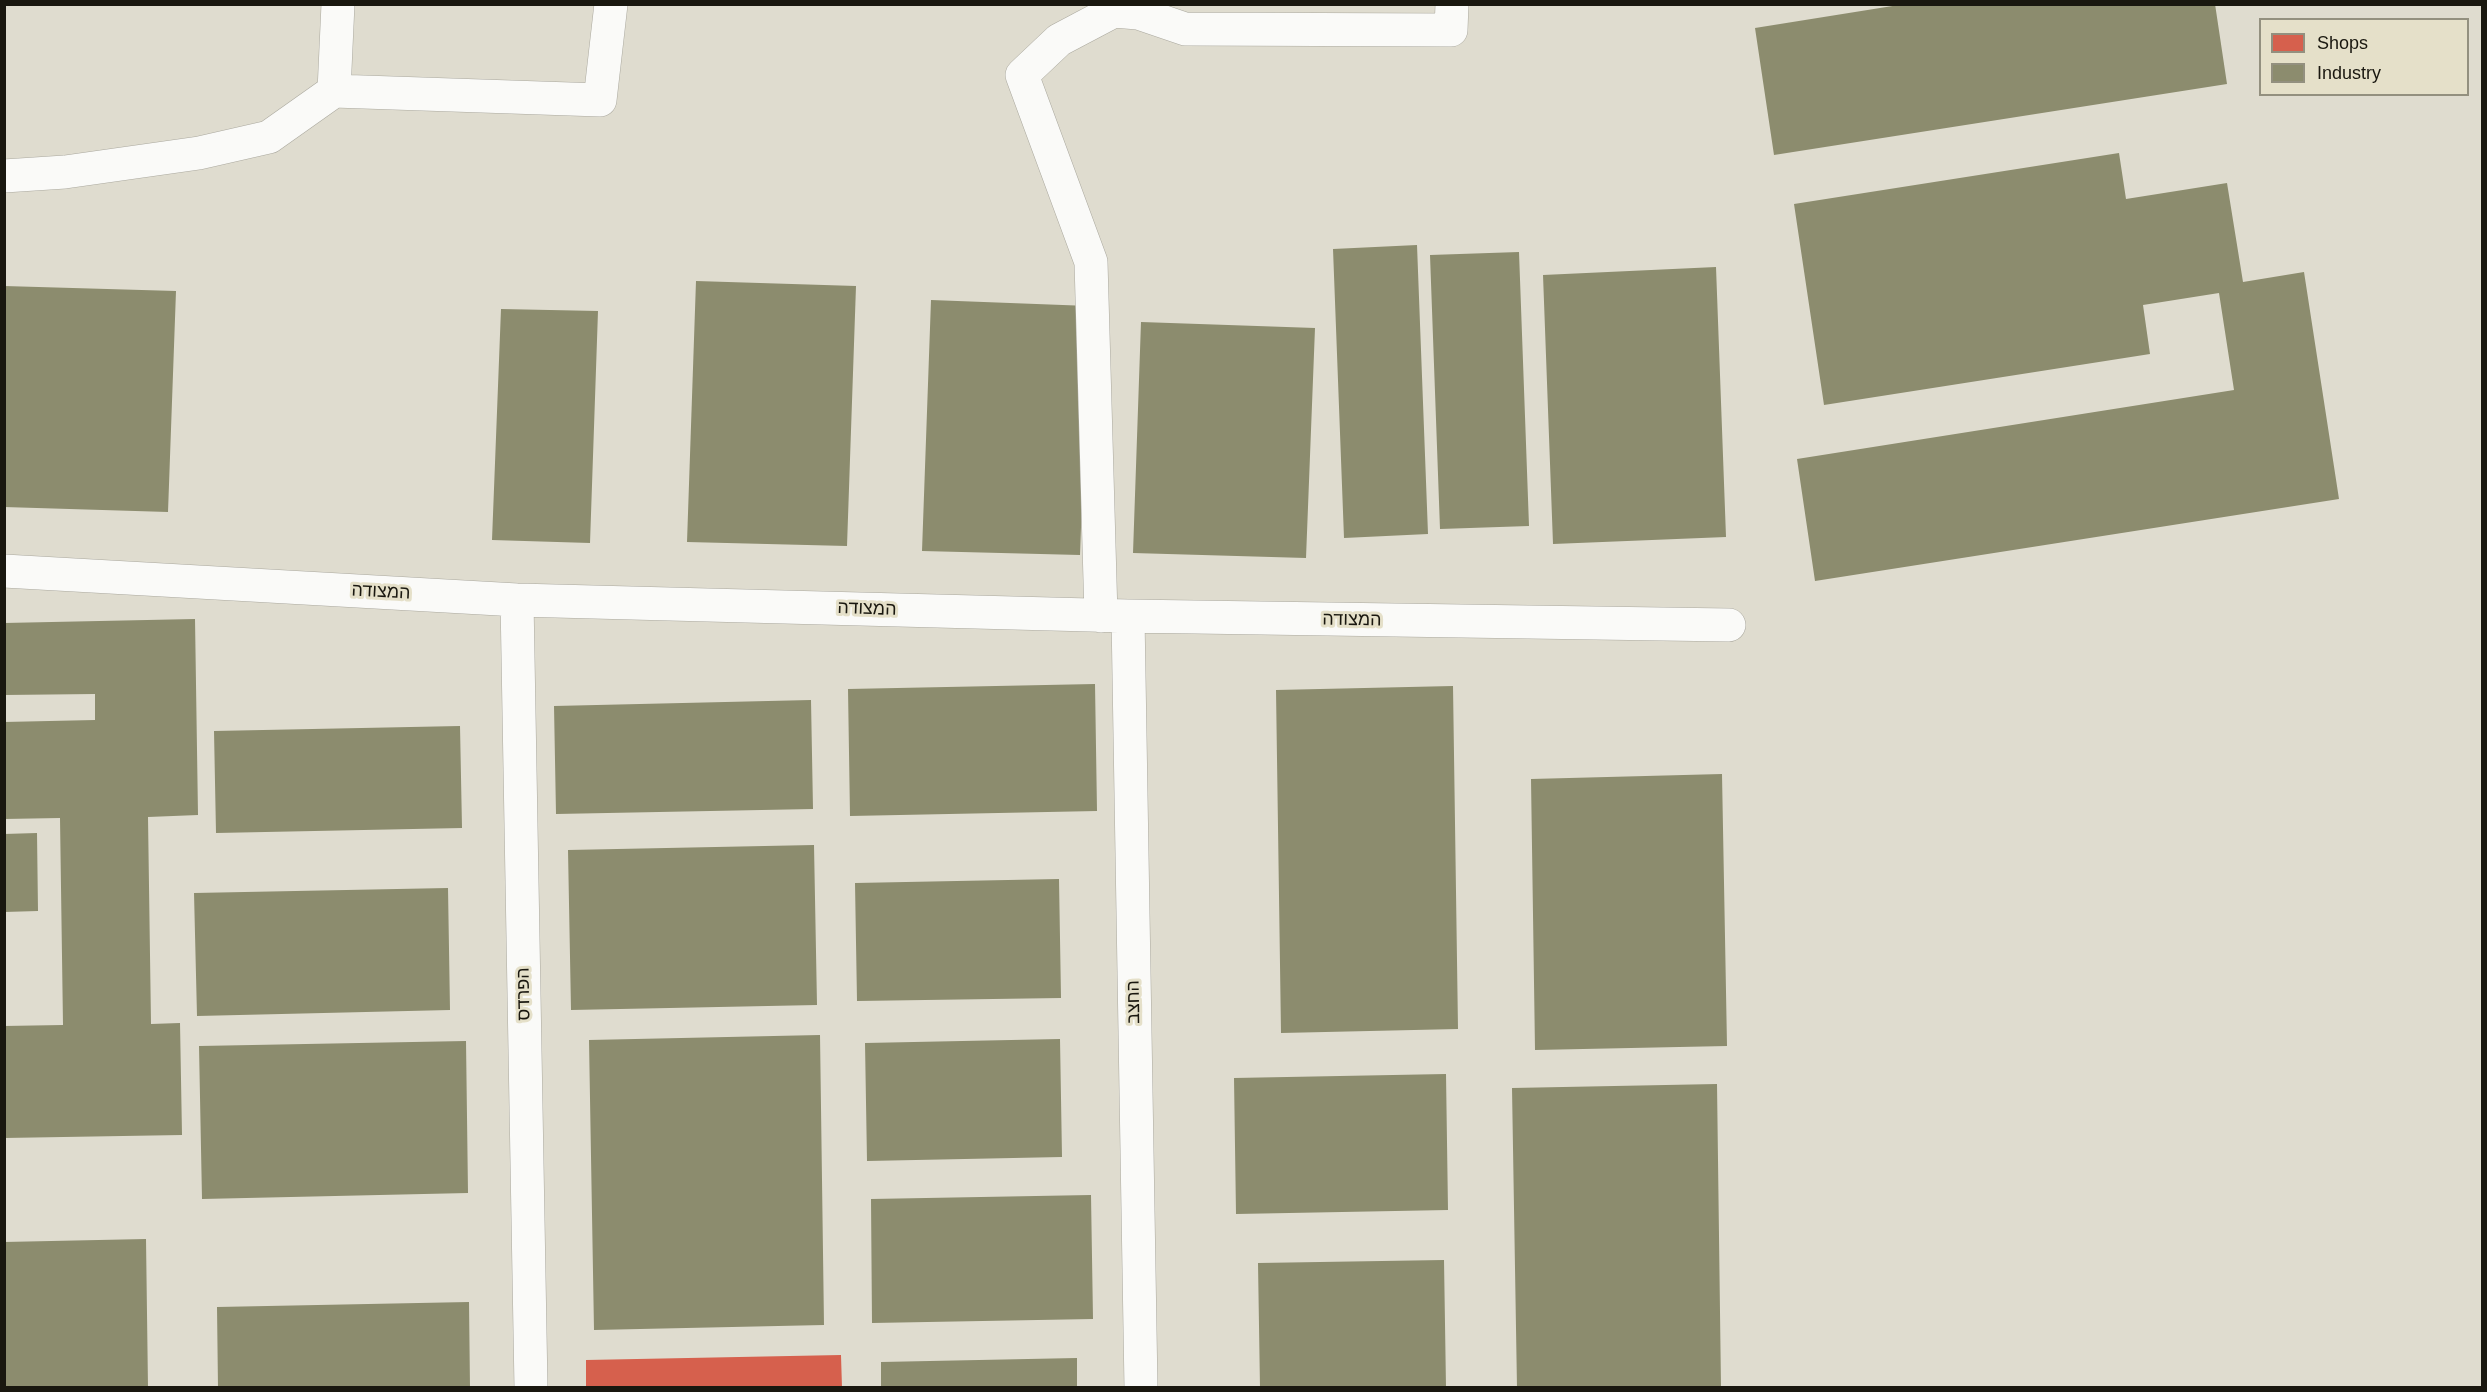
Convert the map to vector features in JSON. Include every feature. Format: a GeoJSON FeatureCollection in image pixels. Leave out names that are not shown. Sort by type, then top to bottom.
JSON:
{"type":"FeatureCollection","features":[{"type":"Feature","properties":{"kind":"street"},"geometry":{"type":"LineString","coordinates":[[334,91],[338,4]]}},
{"type":"Feature","properties":{"kind":"street"},"geometry":{"type":"LineString","coordinates":[[4,176],[65,172],[188,155],[269,137],[334,91],[600,100],[611,4]]}},
{"type":"Feature","properties":{"kind":"street","name":"החצב"},"geometry":{"type":"LineString","coordinates":[[1141,1388],[1115,616],[1091,262],[1022,75],[1059,40],[1114,11],[1138,13],[1185,29],[1451,30],[1452,4]]}},
{"type":"Feature","properties":{"kind":"street","name":"המצודה"},"geometry":{"type":"LineString","coordinates":[[4,571],[517,600],[1115,616],[1730,625]]}},
{"type":"Feature","properties":{"kind":"street","name":"הפרדס"},"geometry":{"type":"LineString","coordinates":[[517,600],[531,1388]]}},
{"type":"Feature","properties":{"kind":"building: Shops"},"geometry":{"type":"Polygon","coordinates":[[[841,1355],[842,1388],[586,1388],[586,1360],[841,1355]]]}},
{"type":"Feature","properties":{"kind":"building: Industry"},"geometry":{"type":"Polygon","coordinates":[[[1905,4],[2215,4],[2227,84],[1774,155],[1755,28],[1905,4]]]}},
{"type":"Feature","properties":{"kind":"building: Industry"},"geometry":{"type":"Polygon","coordinates":[[[2119,153],[2126,199],[2227,183],[2243,282],[2304,272],[2339,499],[1815,581],[1797,459],[2234,390],[2219,293],[2143,305],[2150,354],[1824,405],[1794,204],[2119,153]]]}},
{"type":"Feature","properties":{"kind":"building: Industry"},"geometry":{"type":"Polygon","coordinates":[[[1417,245],[1428,534],[1344,538],[1333,249],[1417,245]]]}},
{"type":"Feature","properties":{"kind":"building: Industry"},"geometry":{"type":"Polygon","coordinates":[[[1519,252],[1529,526],[1440,529],[1430,255],[1519,252]]]}},
{"type":"Feature","properties":{"kind":"building: Industry"},"geometry":{"type":"Polygon","coordinates":[[[1716,267],[1726,537],[1553,544],[1543,275],[1716,267]]]}},
{"type":"Feature","properties":{"kind":"building: Industry"},"geometry":{"type":"Polygon","coordinates":[[[696,281],[856,286],[847,546],[687,542],[696,281]]]}},
{"type":"Feature","properties":{"kind":"building: Industry"},"geometry":{"type":"Polygon","coordinates":[[[4,286],[176,291],[168,512],[4,507],[4,286]]]}},
{"type":"Feature","properties":{"kind":"building: Industry"},"geometry":{"type":"Polygon","coordinates":[[[931,300],[1089,306],[1080,555],[922,551],[931,300]]]}},
{"type":"Feature","properties":{"kind":"building: Industry"},"geometry":{"type":"Polygon","coordinates":[[[501,309],[598,311],[590,543],[492,540],[501,309]]]}},
{"type":"Feature","properties":{"kind":"building: Industry"},"geometry":{"type":"Polygon","coordinates":[[[1141,322],[1315,328],[1306,558],[1133,553],[1141,322]]]}},
{"type":"Feature","properties":{"kind":"building: Industry"},"geometry":{"type":"Polygon","coordinates":[[[195,619],[198,815],[148,817],[151,1024],[180,1023],[182,1135],[4,1138],[4,1026],[63,1025],[60,818],[4,819],[4,722],[95,720],[95,694],[4,695],[4,623],[195,619]]]}},
{"type":"Feature","properties":{"kind":"building: Industry"},"geometry":{"type":"Polygon","coordinates":[[[1095,684],[1097,811],[850,816],[848,689],[1095,684]]]}},
{"type":"Feature","properties":{"kind":"building: Industry"},"geometry":{"type":"Polygon","coordinates":[[[1453,686],[1458,1029],[1281,1033],[1276,690],[1453,686]]]}},
{"type":"Feature","properties":{"kind":"building: Industry"},"geometry":{"type":"Polygon","coordinates":[[[811,700],[813,809],[556,814],[554,706],[811,700]]]}},
{"type":"Feature","properties":{"kind":"building: Industry"},"geometry":{"type":"Polygon","coordinates":[[[460,726],[462,828],[216,833],[214,731],[460,726]]]}},
{"type":"Feature","properties":{"kind":"building: Industry"},"geometry":{"type":"Polygon","coordinates":[[[1722,774],[1727,1046],[1535,1050],[1531,779],[1722,774]]]}},
{"type":"Feature","properties":{"kind":"building: Industry"},"geometry":{"type":"Polygon","coordinates":[[[37,833],[38,911],[4,912],[4,834],[37,833]]]}},
{"type":"Feature","properties":{"kind":"building: Industry"},"geometry":{"type":"Polygon","coordinates":[[[814,845],[817,1005],[571,1010],[568,850],[814,845]]]}},
{"type":"Feature","properties":{"kind":"building: Industry"},"geometry":{"type":"Polygon","coordinates":[[[1059,879],[1061,998],[857,1001],[855,883],[1059,879]]]}},
{"type":"Feature","properties":{"kind":"building: Industry"},"geometry":{"type":"Polygon","coordinates":[[[448,888],[450,1010],[197,1016],[194,893],[448,888]]]}},
{"type":"Feature","properties":{"kind":"building: Industry"},"geometry":{"type":"Polygon","coordinates":[[[820,1035],[824,1325],[594,1330],[589,1040],[820,1035]]]}},
{"type":"Feature","properties":{"kind":"building: Industry"},"geometry":{"type":"Polygon","coordinates":[[[1060,1039],[1062,1157],[867,1161],[865,1043],[1060,1039]]]}},
{"type":"Feature","properties":{"kind":"building: Industry"},"geometry":{"type":"Polygon","coordinates":[[[466,1041],[468,1193],[202,1199],[199,1046],[466,1041]]]}},
{"type":"Feature","properties":{"kind":"building: Industry"},"geometry":{"type":"Polygon","coordinates":[[[1446,1074],[1448,1210],[1236,1214],[1234,1078],[1446,1074]]]}},
{"type":"Feature","properties":{"kind":"building: Industry"},"geometry":{"type":"Polygon","coordinates":[[[1717,1084],[1721,1388],[1517,1388],[1512,1088],[1717,1084]]]}},
{"type":"Feature","properties":{"kind":"building: Industry"},"geometry":{"type":"Polygon","coordinates":[[[1091,1195],[1093,1319],[872,1323],[871,1199],[1091,1195]]]}},
{"type":"Feature","properties":{"kind":"building: Industry"},"geometry":{"type":"Polygon","coordinates":[[[146,1239],[148,1388],[4,1388],[4,1242],[146,1239]]]}},
{"type":"Feature","properties":{"kind":"building: Industry"},"geometry":{"type":"Polygon","coordinates":[[[1444,1260],[1446,1388],[1260,1388],[1258,1263],[1444,1260]]]}},
{"type":"Feature","properties":{"kind":"building: Industry"},"geometry":{"type":"Polygon","coordinates":[[[469,1302],[470,1388],[218,1388],[217,1307],[469,1302]]]}},
{"type":"Feature","properties":{"kind":"building: Industry"},"geometry":{"type":"Polygon","coordinates":[[[1077,1358],[1077,1388],[881,1388],[881,1362],[1077,1358]]]}}]}
